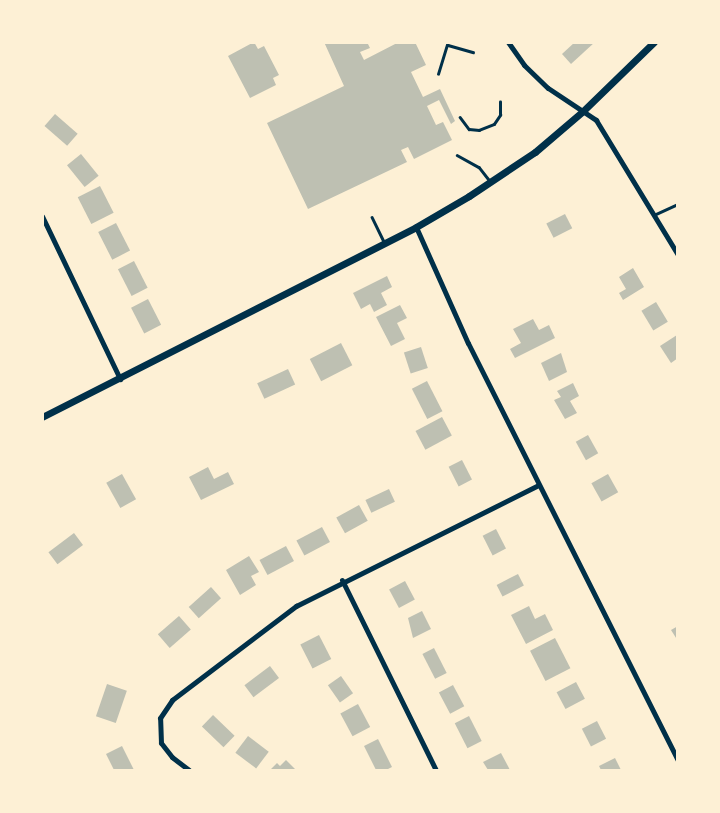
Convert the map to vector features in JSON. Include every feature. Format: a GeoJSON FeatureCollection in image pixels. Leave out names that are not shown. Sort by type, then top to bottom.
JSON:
{"type":"FeatureCollection","features":[{"type":"Feature","properties":{"kind":"street"},"geometry":{"type":"LineString","coordinates":[[508,42],[524,65],[548,88],[596,120],[678,255]]}},
{"type":"Feature","properties":{"kind":"street"},"geometry":{"type":"LineString","coordinates":[[42,417],[416,227],[490,182],[535,152],[583,111],[654,42]]}},
{"type":"Feature","properties":{"kind":"street"},"geometry":{"type":"LineString","coordinates":[[42,216],[120,379]]}},
{"type":"Feature","properties":{"kind":"street"},"geometry":{"type":"LineString","coordinates":[[416,227],[468,343],[678,760]]}},
{"type":"Feature","properties":{"kind":"street"},"geometry":{"type":"LineString","coordinates":[[189,770],[172,757],[161,742],[160,718],[172,700],[296,606],[342,580],[539,485]]}},
{"type":"Feature","properties":{"kind":"street"},"geometry":{"type":"LineString","coordinates":[[342,580],[436,770]]}},
{"type":"Feature","properties":{"kind":"lane"},"geometry":{"type":"LineString","coordinates":[[438,74],[439,65],[448,44],[473,52]]}},
{"type":"Feature","properties":{"kind":"lane"},"geometry":{"type":"LineString","coordinates":[[460,118],[468,129],[479,130],[494,124],[500,115],[500,102]]}},
{"type":"Feature","properties":{"kind":"lane"},"geometry":{"type":"LineString","coordinates":[[456,154],[479,167],[490,182]]}},
{"type":"Feature","properties":{"kind":"lane"},"geometry":{"type":"LineString","coordinates":[[653,216],[678,204]]}},
{"type":"Feature","properties":{"kind":"lane"},"geometry":{"type":"LineString","coordinates":[[372,216],[384,242]]}},
{"type":"Feature","properties":{"kind":"building"},"geometry":{"type":"Polygon","coordinates":[[[254,42],[258,49],[264,46],[279,75],[273,78],[276,85],[250,98],[228,56],[254,42]]]}},
{"type":"Feature","properties":{"kind":"building"},"geometry":{"type":"Polygon","coordinates":[[[324,42],[367,42],[370,48],[360,52],[364,60],[399,42],[415,42],[426,65],[411,72],[423,97],[440,89],[455,121],[451,124],[439,100],[427,106],[436,125],[443,122],[452,140],[414,159],[408,147],[401,150],[407,162],[308,209],[267,123],[344,86],[324,42]]]}},
{"type":"Feature","properties":{"kind":"building"},"geometry":{"type":"Polygon","coordinates":[[[575,42],[595,42],[571,64],[562,54],[575,42]]]}},
{"type":"Feature","properties":{"kind":"building"},"geometry":{"type":"Polygon","coordinates":[[[55,114],[78,134],[67,146],[45,126],[55,114]]]}},
{"type":"Feature","properties":{"kind":"building"},"geometry":{"type":"Polygon","coordinates":[[[81,154],[99,176],[85,187],[67,165],[81,154]]]}},
{"type":"Feature","properties":{"kind":"building"},"geometry":{"type":"Polygon","coordinates":[[[100,186],[114,213],[91,224],[78,197],[100,186]]]}},
{"type":"Feature","properties":{"kind":"building"},"geometry":{"type":"Polygon","coordinates":[[[565,214],[572,228],[554,238],[546,224],[565,214]]]}},
{"type":"Feature","properties":{"kind":"building"},"geometry":{"type":"Polygon","coordinates":[[[116,223],[130,251],[112,260],[98,232],[116,223]]]}},
{"type":"Feature","properties":{"kind":"building"},"geometry":{"type":"Polygon","coordinates":[[[134,261],[148,288],[132,296],[118,269],[134,261]]]}},
{"type":"Feature","properties":{"kind":"building"},"geometry":{"type":"Polygon","coordinates":[[[633,268],[644,287],[623,300],[619,293],[626,289],[619,277],[633,268]]]}},
{"type":"Feature","properties":{"kind":"building"},"geometry":{"type":"Polygon","coordinates":[[[387,276],[392,287],[381,293],[387,305],[374,312],[370,304],[361,309],[353,293],[387,276]]]}},
{"type":"Feature","properties":{"kind":"building"},"geometry":{"type":"Polygon","coordinates":[[[148,299],[161,325],[144,333],[131,308],[148,299]]]}},
{"type":"Feature","properties":{"kind":"building"},"geometry":{"type":"Polygon","coordinates":[[[656,302],[668,322],[653,330],[641,311],[656,302]]]}},
{"type":"Feature","properties":{"kind":"building"},"geometry":{"type":"Polygon","coordinates":[[[400,305],[407,318],[397,323],[405,339],[391,346],[376,317],[400,305]]]}},
{"type":"Feature","properties":{"kind":"building"},"geometry":{"type":"Polygon","coordinates":[[[533,319],[539,330],[549,325],[555,338],[515,358],[510,349],[521,343],[513,329],[533,319]]]}},
{"type":"Feature","properties":{"kind":"building"},"geometry":{"type":"Polygon","coordinates":[[[677,335],[678,358],[671,363],[660,346],[677,335]]]}},
{"type":"Feature","properties":{"kind":"building"},"geometry":{"type":"Polygon","coordinates":[[[341,343],[352,365],[321,381],[310,359],[341,343]]]}},
{"type":"Feature","properties":{"kind":"building"},"geometry":{"type":"Polygon","coordinates":[[[421,347],[428,368],[411,373],[404,353],[421,347]]]}},
{"type":"Feature","properties":{"kind":"building"},"geometry":{"type":"Polygon","coordinates":[[[561,353],[567,372],[549,381],[541,363],[561,353]]]}},
{"type":"Feature","properties":{"kind":"building"},"geometry":{"type":"Polygon","coordinates":[[[288,369],[295,384],[264,399],[257,383],[288,369]]]}},
{"type":"Feature","properties":{"kind":"building"},"geometry":{"type":"Polygon","coordinates":[[[427,381],[442,411],[427,419],[412,389],[427,381]]]}},
{"type":"Feature","properties":{"kind":"building"},"geometry":{"type":"Polygon","coordinates":[[[573,383],[579,396],[570,401],[577,413],[565,419],[554,400],[561,397],[557,391],[573,383]]]}},
{"type":"Feature","properties":{"kind":"building"},"geometry":{"type":"Polygon","coordinates":[[[442,417],[452,436],[425,450],[416,431],[442,417]]]}},
{"type":"Feature","properties":{"kind":"building"},"geometry":{"type":"Polygon","coordinates":[[[588,435],[598,453],[586,460],[576,442],[588,435]]]}},
{"type":"Feature","properties":{"kind":"building"},"geometry":{"type":"Polygon","coordinates":[[[462,460],[472,480],[459,486],[449,467],[462,460]]]}},
{"type":"Feature","properties":{"kind":"building"},"geometry":{"type":"Polygon","coordinates":[[[208,467],[214,479],[228,472],[234,484],[201,500],[189,477],[208,467]]]}},
{"type":"Feature","properties":{"kind":"building"},"geometry":{"type":"Polygon","coordinates":[[[122,474],[136,499],[120,508],[106,483],[122,474]]]}},
{"type":"Feature","properties":{"kind":"building"},"geometry":{"type":"Polygon","coordinates":[[[608,474],[618,492],[602,502],[591,483],[608,474]]]}},
{"type":"Feature","properties":{"kind":"building"},"geometry":{"type":"Polygon","coordinates":[[[389,489],[395,502],[371,513],[365,500],[389,489]]]}},
{"type":"Feature","properties":{"kind":"building"},"geometry":{"type":"Polygon","coordinates":[[[359,505],[368,521],[345,533],[336,518],[359,505]]]}},
{"type":"Feature","properties":{"kind":"building"},"geometry":{"type":"Polygon","coordinates":[[[322,527],[330,542],[304,556],[296,541],[322,527]]]}},
{"type":"Feature","properties":{"kind":"building"},"geometry":{"type":"Polygon","coordinates":[[[496,529],[506,549],[493,555],[483,536],[496,529]]]}},
{"type":"Feature","properties":{"kind":"building"},"geometry":{"type":"Polygon","coordinates":[[[74,533],[83,545],[57,564],[48,552],[74,533]]]}},
{"type":"Feature","properties":{"kind":"building"},"geometry":{"type":"Polygon","coordinates":[[[286,546],[294,561],[267,575],[260,560],[286,546]]]}},
{"type":"Feature","properties":{"kind":"building"},"geometry":{"type":"Polygon","coordinates":[[[249,556],[259,572],[251,576],[256,585],[240,595],[226,570],[249,556]]]}},
{"type":"Feature","properties":{"kind":"building"},"geometry":{"type":"Polygon","coordinates":[[[518,574],[524,586],[503,596],[497,585],[518,574]]]}},
{"type":"Feature","properties":{"kind":"building"},"geometry":{"type":"Polygon","coordinates":[[[405,581],[415,600],[399,608],[389,589],[405,581]]]}},
{"type":"Feature","properties":{"kind":"building"},"geometry":{"type":"Polygon","coordinates":[[[211,587],[221,598],[199,618],[189,607],[211,587]]]}},
{"type":"Feature","properties":{"kind":"building"},"geometry":{"type":"Polygon","coordinates":[[[529,606],[535,619],[545,614],[553,630],[526,644],[511,615],[529,606]]]}},
{"type":"Feature","properties":{"kind":"building"},"geometry":{"type":"Polygon","coordinates":[[[422,611],[431,629],[413,638],[408,618],[422,611]]]}},
{"type":"Feature","properties":{"kind":"building"},"geometry":{"type":"Polygon","coordinates":[[[179,616],[191,630],[170,648],[158,634],[179,616]]]}},
{"type":"Feature","properties":{"kind":"building"},"geometry":{"type":"Polygon","coordinates":[[[678,626],[678,641],[671,630],[678,626]]]}},
{"type":"Feature","properties":{"kind":"building"},"geometry":{"type":"Polygon","coordinates":[[[319,635],[331,659],[313,669],[300,645],[319,635]]]}},
{"type":"Feature","properties":{"kind":"building"},"geometry":{"type":"Polygon","coordinates":[[[555,638],[570,668],[545,681],[530,651],[555,638]]]}},
{"type":"Feature","properties":{"kind":"building"},"geometry":{"type":"Polygon","coordinates":[[[434,648],[447,673],[435,679],[422,654],[434,648]]]}},
{"type":"Feature","properties":{"kind":"building"},"geometry":{"type":"Polygon","coordinates":[[[270,666],[279,678],[253,697],[244,685],[270,666]]]}},
{"type":"Feature","properties":{"kind":"building"},"geometry":{"type":"Polygon","coordinates":[[[341,676],[353,693],[340,702],[328,685],[341,676]]]}},
{"type":"Feature","properties":{"kind":"building"},"geometry":{"type":"Polygon","coordinates":[[[576,682],[585,699],[565,709],[557,692],[576,682]]]}},
{"type":"Feature","properties":{"kind":"building"},"geometry":{"type":"Polygon","coordinates":[[[107,684],[127,691],[116,723],[96,716],[107,684]]]}},
{"type":"Feature","properties":{"kind":"building"},"geometry":{"type":"Polygon","coordinates":[[[453,685],[464,706],[450,714],[439,693],[453,685]]]}},
{"type":"Feature","properties":{"kind":"building"},"geometry":{"type":"Polygon","coordinates":[[[358,704],[370,727],[353,736],[340,713],[358,704]]]}},
{"type":"Feature","properties":{"kind":"building"},"geometry":{"type":"Polygon","coordinates":[[[213,715],[235,736],[223,747],[202,727],[213,715]]]}},
{"type":"Feature","properties":{"kind":"building"},"geometry":{"type":"Polygon","coordinates":[[[469,716],[482,741],[467,748],[455,723],[469,716]]]}},
{"type":"Feature","properties":{"kind":"building"},"geometry":{"type":"Polygon","coordinates":[[[597,721],[606,739],[591,747],[582,729],[597,721]]]}},
{"type":"Feature","properties":{"kind":"building"},"geometry":{"type":"Polygon","coordinates":[[[248,736],[269,752],[256,768],[235,753],[248,736]]]}},
{"type":"Feature","properties":{"kind":"building"},"geometry":{"type":"Polygon","coordinates":[[[378,739],[392,767],[386,770],[376,770],[364,746],[378,739]]]}},
{"type":"Feature","properties":{"kind":"building"},"geometry":{"type":"Polygon","coordinates":[[[122,746],[134,770],[114,770],[106,754],[122,746]]]}},
{"type":"Feature","properties":{"kind":"building"},"geometry":{"type":"Polygon","coordinates":[[[501,753],[510,770],[488,770],[483,762],[501,753]]]}},
{"type":"Feature","properties":{"kind":"building"},"geometry":{"type":"Polygon","coordinates":[[[615,758],[621,770],[601,770],[599,766],[615,758]]]}},
{"type":"Feature","properties":{"kind":"building"},"geometry":{"type":"Polygon","coordinates":[[[286,760],[296,770],[270,770],[277,763],[280,766],[286,760]]]}}]}
